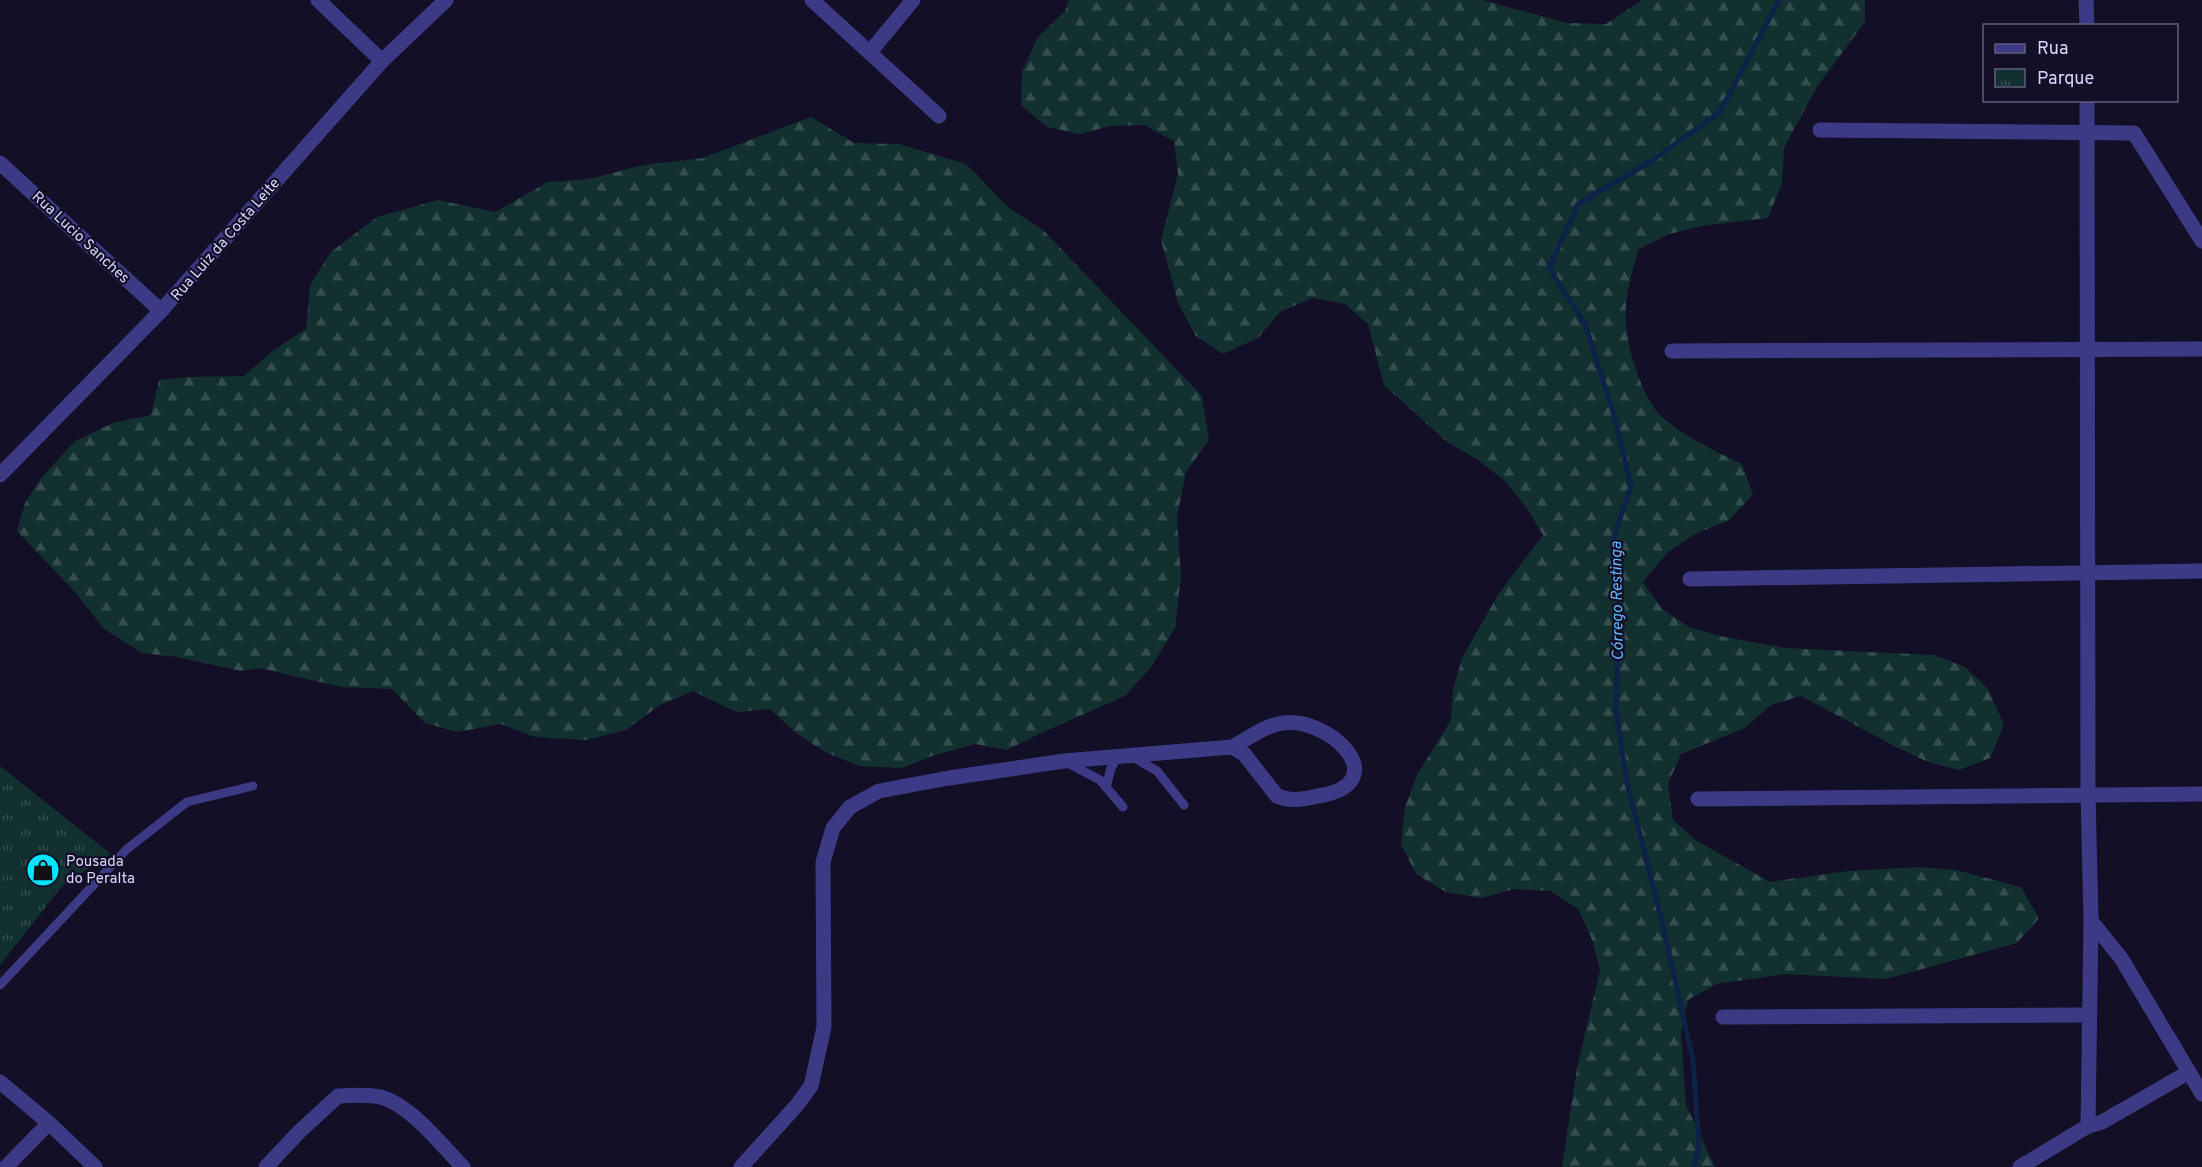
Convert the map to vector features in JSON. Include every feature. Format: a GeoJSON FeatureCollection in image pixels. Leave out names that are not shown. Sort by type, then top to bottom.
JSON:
{"type":"FeatureCollection","features":[{"type":"Feature","properties":{"kind":"street"},"geometry":{"type":"LineString","coordinates":[[318,0],[382,61]]}},
{"type":"Feature","properties":{"kind":"street","name":"Rua Luiz da Costa Leite"},"geometry":{"type":"LineString","coordinates":[[0,475],[161,311],[382,61],[446,0]]}},
{"type":"Feature","properties":{"kind":"street"},"geometry":{"type":"LineString","coordinates":[[812,0],[939,116]]}},
{"type":"Feature","properties":{"kind":"street"},"geometry":{"type":"LineString","coordinates":[[870,52],[913,0]]}},
{"type":"Feature","properties":{"kind":"street"},"geometry":{"type":"LineString","coordinates":[[2085,0],[2087,24]]}},
{"type":"Feature","properties":{"kind":"street"},"geometry":{"type":"LineString","coordinates":[[2087,102],[2088,794],[2091,921],[2088,1126]]}},
{"type":"Feature","properties":{"kind":"street"},"geometry":{"type":"LineString","coordinates":[[1820,130],[2134,133],[2202,241]]}},
{"type":"Feature","properties":{"kind":"street","name":"Rua Lucio Sanches"},"geometry":{"type":"LineString","coordinates":[[0,163],[161,311]]}},
{"type":"Feature","properties":{"kind":"street"},"geometry":{"type":"LineString","coordinates":[[1672,351],[2202,349]]}},
{"type":"Feature","properties":{"kind":"street"},"geometry":{"type":"LineString","coordinates":[[1690,579],[2202,571]]}},
{"type":"Feature","properties":{"kind":"street"},"geometry":{"type":"LineString","coordinates":[[741,1167],[811,1086],[824,1027],[823,862],[834,828],[850,807],[879,791],[949,778],[1064,761],[1232,747],[1276,724],[1297,722],[1325,732],[1351,753],[1355,768],[1351,782],[1332,794],[1294,800],[1285,799],[1277,796],[1244,754],[1232,747]]}},
{"type":"Feature","properties":{"kind":"street"},"geometry":{"type":"LineString","coordinates":[[1698,799],[2202,794]]}},
{"type":"Feature","properties":{"kind":"street"},"geometry":{"type":"LineString","coordinates":[[2091,921],[2121,958],[2202,1094]]}},
{"type":"Feature","properties":{"kind":"street"},"geometry":{"type":"LineString","coordinates":[[1723,1017],[2088,1015]]}},
{"type":"Feature","properties":{"kind":"street"},"geometry":{"type":"LineString","coordinates":[[2020,1167],[2088,1126],[2102,1122],[2189,1072]]}},
{"type":"Feature","properties":{"kind":"street"},"geometry":{"type":"LineString","coordinates":[[0,1082],[49,1123],[95,1167]]}},
{"type":"Feature","properties":{"kind":"street"},"geometry":{"type":"LineString","coordinates":[[266,1167],[338,1096],[382,1097],[410,1113],[463,1167]]}},
{"type":"Feature","properties":{"kind":"street"},"geometry":{"type":"LineString","coordinates":[[6,1167],[49,1123]]}},
{"type":"Feature","properties":{"kind":"lane"},"geometry":{"type":"LineString","coordinates":[[1106,787],[1111,768],[1124,756],[1157,771],[1184,805]]}},
{"type":"Feature","properties":{"kind":"lane"},"geometry":{"type":"LineString","coordinates":[[1064,761],[1100,780],[1123,807]]}},
{"type":"Feature","properties":{"kind":"lane"},"geometry":{"type":"LineString","coordinates":[[0,986],[127,849],[187,802],[253,786]]}},
{"type":"Feature","properties":{"kind":"green space"},"geometry":{"type":"Polygon","coordinates":[[[1069,0],[1482,0],[1567,23],[1606,24],[1642,0],[1865,0],[1865,22],[1817,87],[1784,148],[1782,184],[1768,218],[1702,226],[1669,234],[1639,249],[1627,297],[1626,326],[1632,357],[1644,390],[1656,411],[1669,423],[1699,443],[1742,464],[1753,495],[1728,521],[1695,534],[1668,552],[1643,582],[1662,609],[1689,627],[1720,636],[1785,648],[1933,655],[1964,666],[1988,689],[2004,725],[1990,758],[1959,770],[1928,762],[1801,696],[1771,705],[1745,728],[1681,754],[1668,784],[1673,820],[1697,841],[1770,882],[1848,871],[1919,867],[1956,870],[2021,887],[2039,918],[2017,943],[1886,979],[1785,974],[1717,984],[1688,1000],[1681,1033],[1686,1105],[1715,1167],[1562,1167],[1577,1068],[1600,970],[1592,939],[1578,909],[1550,891],[1514,889],[1482,898],[1446,892],[1416,874],[1401,844],[1405,807],[1417,775],[1451,720],[1453,688],[1463,656],[1499,593],[1543,535],[1526,507],[1504,480],[1475,458],[1447,442],[1384,385],[1368,324],[1345,304],[1312,298],[1280,312],[1258,338],[1223,354],[1195,335],[1178,303],[1161,240],[1178,174],[1174,141],[1144,125],[1111,126],[1079,134],[1047,127],[1021,105],[1022,71],[1038,37],[1065,11],[1069,0]]]}},
{"type":"Feature","properties":{"kind":"green space"},"geometry":{"type":"Polygon","coordinates":[[[811,117],[854,143],[899,144],[966,164],[1009,208],[1043,230],[1202,396],[1209,440],[1186,472],[1177,517],[1181,577],[1175,628],[1151,667],[1125,696],[1007,750],[975,744],[932,756],[902,768],[859,766],[825,752],[796,733],[770,709],[736,712],[693,691],[660,705],[626,730],[586,740],[535,737],[501,724],[457,732],[425,723],[392,689],[342,687],[259,668],[241,671],[177,657],[142,653],[104,629],[75,592],[17,531],[25,503],[42,477],[75,441],[113,423],[151,415],[159,380],[244,376],[274,350],[306,329],[310,285],[331,252],[377,217],[438,200],[495,212],[548,182],[589,179],[643,165],[703,158],[811,117]]]}},
{"type":"Feature","properties":{"kind":"green space","name":"Pousada do Peralta"},"geometry":{"type":"Polygon","coordinates":[[[0,766],[111,854],[63,885],[0,965],[0,766]]]}},
{"type":"Feature","properties":{"kind":"waterway","name":"Córrego Restinga"},"geometry":{"type":"LineString","coordinates":[[1694,1167],[1699,1145],[1693,1060],[1662,922],[1627,783],[1616,711],[1619,593],[1612,543],[1631,486],[1614,415],[1585,324],[1549,268],[1578,204],[1650,162],[1720,112],[1779,0]]}},
{"type":"Feature","properties":{"kind":"place","name":"Pousada do Peralta"},"geometry":{"type":"Point","coordinates":[43,870]}}]}
